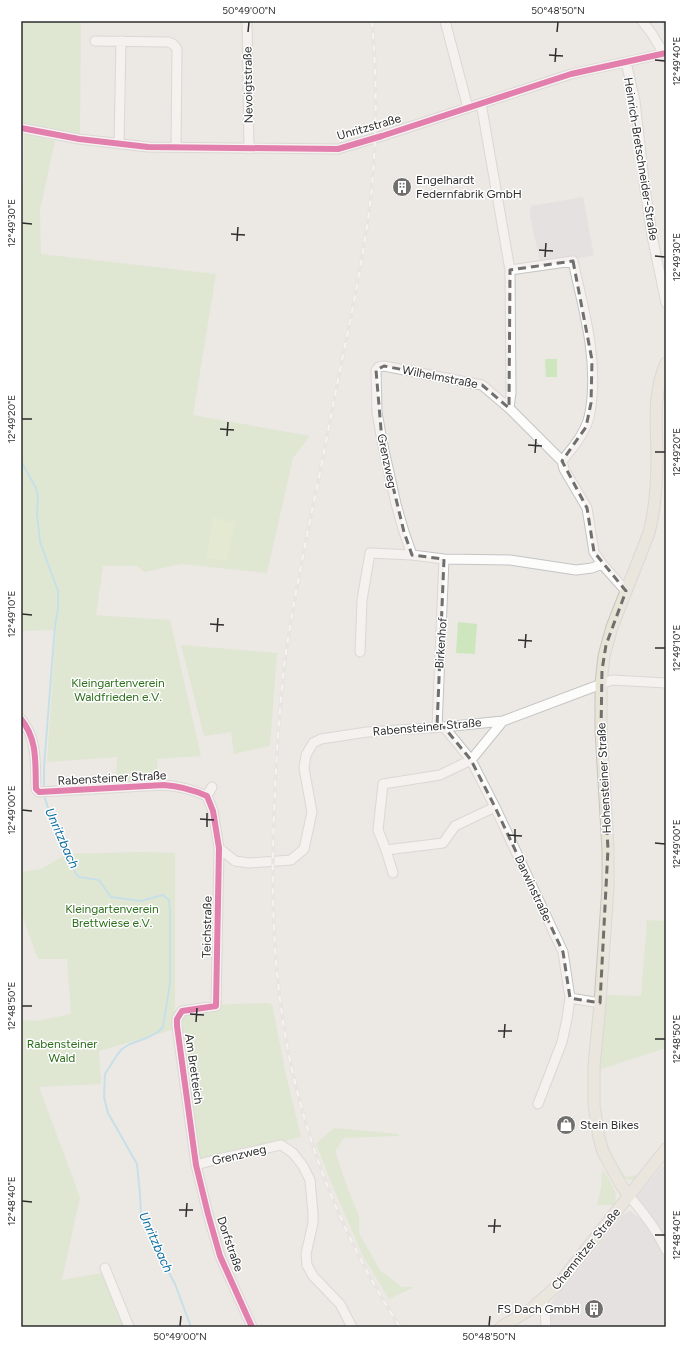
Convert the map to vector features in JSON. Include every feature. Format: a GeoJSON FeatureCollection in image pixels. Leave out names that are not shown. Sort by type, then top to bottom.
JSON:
{"type":"FeatureCollection","features":[{"type":"Feature","properties":{"kind":"main road","name":"Hohensteiner Straße"},"geometry":{"type":"LineString","coordinates":[[629,1196],[603,1152],[599,1138],[594,1105],[594,1066],[608,886],[608,849],[601,730],[601,683],[606,645],[649,533],[655,506],[657,393],[666,363]]}},
{"type":"Feature","properties":{"kind":"main road","name":"Chemnitzer Straße"},"geometry":{"type":"LineString","coordinates":[[501,1327],[525,1313],[542,1300],[569,1273],[666,1149]]}},
{"type":"Feature","properties":{"kind":"street","name":"Nevoigtstraße"},"geometry":{"type":"LineString","coordinates":[[247,21],[249,148]]}},
{"type":"Feature","properties":{"kind":"street"},"geometry":{"type":"LineString","coordinates":[[445,21],[468,108]]}},
{"type":"Feature","properties":{"kind":"street"},"geometry":{"type":"LineString","coordinates":[[642,21],[665,53]]}},
{"type":"Feature","properties":{"kind":"street"},"geometry":{"type":"LineString","coordinates":[[95,41],[168,42],[173,44],[177,49],[176,147]]}},
{"type":"Feature","properties":{"kind":"street"},"geometry":{"type":"LineString","coordinates":[[119,144],[121,41]]}},
{"type":"Feature","properties":{"kind":"street","name":"Unritzstraße"},"geometry":{"type":"LineString","coordinates":[[21,128],[56,135],[148,147],[338,149],[571,74],[665,53]]}},
{"type":"Feature","properties":{"kind":"street","name":"Heinrich-Bretschneider-Straße"},"geometry":{"type":"LineString","coordinates":[[626,62],[635,101],[652,236],[666,303]]}},
{"type":"Feature","properties":{"kind":"street"},"geometry":{"type":"LineString","coordinates":[[481,103],[510,270],[511,392],[509,408]]}},
{"type":"Feature","properties":{"kind":"street"},"geometry":{"type":"LineString","coordinates":[[510,270],[573,261],[588,323],[592,360],[592,388],[586,427],[562,461]]}},
{"type":"Feature","properties":{"kind":"street","name":"Wilhelmstraße"},"geometry":{"type":"LineString","coordinates":[[379,367],[384,366],[482,385],[509,408],[562,461],[564,469],[587,508],[594,552],[602,564],[626,591]]}},
{"type":"Feature","properties":{"kind":"street","name":"Grenzweg"},"geometry":{"type":"LineString","coordinates":[[379,367],[376,370],[377,412],[382,441],[396,504],[412,555]]}},
{"type":"Feature","properties":{"kind":"street"},"geometry":{"type":"LineString","coordinates":[[360,652],[362,600],[370,553],[412,555],[444,559],[510,560],[576,570],[592,568],[602,564]]}},
{"type":"Feature","properties":{"kind":"street","name":"Birkenhof"},"geometry":{"type":"LineString","coordinates":[[440,727],[444,559]]}},
{"type":"Feature","properties":{"kind":"street","name":"Rabensteiner Straße"},"geometry":{"type":"LineString","coordinates":[[219,848],[235,861],[249,864],[291,860],[304,849],[312,812],[304,768],[306,755],[313,743],[321,740],[368,732],[503,721],[612,680],[666,683]]}},
{"type":"Feature","properties":{"kind":"street","name":"Rabensteiner Straße"},"geometry":{"type":"LineString","coordinates":[[21,718],[26,724],[35,748],[36,789],[39,792],[164,785],[187,788],[207,796]]}},
{"type":"Feature","properties":{"kind":"street"},"geometry":{"type":"LineString","coordinates":[[393,873],[378,830],[383,784],[440,775],[471,760],[503,721]]}},
{"type":"Feature","properties":{"kind":"street","name":"Darwinstraße"},"geometry":{"type":"LineString","coordinates":[[440,727],[471,760],[495,807],[563,952],[570,998],[562,1042],[538,1104]]}},
{"type":"Feature","properties":{"kind":"street"},"geometry":{"type":"LineString","coordinates":[[212,787],[207,796],[213,811],[219,848]]}},
{"type":"Feature","properties":{"kind":"street"},"geometry":{"type":"LineString","coordinates":[[386,850],[443,843],[455,826],[495,807]]}},
{"type":"Feature","properties":{"kind":"street","name":"Teichstraße"},"geometry":{"type":"LineString","coordinates":[[216,1006],[219,848]]}},
{"type":"Feature","properties":{"kind":"street"},"geometry":{"type":"LineString","coordinates":[[570,998],[600,1003]]}},
{"type":"Feature","properties":{"kind":"street","name":"Am Bretteich"},"geometry":{"type":"LineString","coordinates":[[196,1166],[177,1019],[182,1011],[216,1006]]}},
{"type":"Feature","properties":{"kind":"street","name":"Grenzweg"},"geometry":{"type":"LineString","coordinates":[[196,1166],[218,1159],[282,1145],[293,1153],[303,1166],[310,1180],[313,1223],[306,1254],[307,1265],[313,1276],[340,1304],[352,1327]]}},
{"type":"Feature","properties":{"kind":"street","name":"Dorfstraße"},"geometry":{"type":"LineString","coordinates":[[196,1166],[217,1246],[252,1327]]}},
{"type":"Feature","properties":{"kind":"street"},"geometry":{"type":"LineString","coordinates":[[629,1196],[641,1210],[666,1250]]}},
{"type":"Feature","properties":{"kind":"street"},"geometry":{"type":"LineString","coordinates":[[105,1268],[129,1327]]}},
{"type":"Feature","properties":{"kind":"street"},"geometry":{"type":"LineString","coordinates":[[542,1300],[545,1310],[546,1327]]}},
{"type":"Feature","properties":{"kind":"highlighted area"},"geometry":{"type":"Polygon","coordinates":[[[573,261],[592,360],[591,403],[586,427],[562,461],[587,508],[594,552],[626,591],[606,645],[602,670],[601,731],[608,849],[600,1003],[570,998],[563,952],[495,807],[471,760],[444,727],[437,727],[444,559],[412,555],[404,532],[382,441],[376,370],[384,366],[482,385],[509,408],[510,270],[573,261]]]}},
{"type":"Feature","properties":{"kind":"shaded area"},"geometry":{"type":"Polygon","coordinates":[[[583,197],[594,255],[547,264],[540,261],[530,216],[531,206],[583,197]]]}},
{"type":"Feature","properties":{"kind":"shaded area"},"geometry":{"type":"Polygon","coordinates":[[[666,1162],[666,1327],[552,1327],[550,1306],[553,1300],[568,1284],[622,1216],[630,1211],[639,1218],[637,1196],[666,1162]]]}},
{"type":"Feature","properties":{"kind":"green space"},"geometry":{"type":"Polygon","coordinates":[[[21,21],[81,21],[80,135],[21,123],[21,21]]]}},
{"type":"Feature","properties":{"kind":"green space","name":"Kleingartenverein Waldfrieden e.V."},"geometry":{"type":"Polygon","coordinates":[[[24,133],[55,141],[40,210],[41,254],[216,274],[193,415],[310,436],[293,458],[267,573],[181,564],[144,572],[138,566],[103,566],[96,615],[170,620],[201,756],[157,759],[158,782],[116,784],[117,757],[47,762],[56,630],[21,631],[21,217],[23,211],[24,133]]]}},
{"type":"Feature","properties":{"kind":"green space"},"geometry":{"type":"Polygon","coordinates":[[[545,359],[557,359],[557,377],[546,377],[545,359]]]}},
{"type":"Feature","properties":{"kind":"green space"},"geometry":{"type":"Polygon","coordinates":[[[213,518],[235,522],[227,561],[206,558],[213,518]]]}},
{"type":"Feature","properties":{"kind":"green space"},"geometry":{"type":"Polygon","coordinates":[[[458,622],[477,624],[475,654],[456,653],[458,622]]]}},
{"type":"Feature","properties":{"kind":"green space"},"geometry":{"type":"Polygon","coordinates":[[[181,645],[277,653],[270,746],[234,754],[231,732],[204,736],[181,645]]]}},
{"type":"Feature","properties":{"kind":"green space"},"geometry":{"type":"Polygon","coordinates":[[[141,852],[175,853],[175,1010],[212,1005],[272,1004],[286,1075],[301,1137],[193,1163],[175,1029],[99,1051],[101,1084],[39,1087],[80,1197],[62,1280],[102,1273],[127,1327],[21,1327],[21,1020],[37,1021],[71,1014],[67,959],[38,959],[21,912],[21,872],[41,869],[67,854],[141,852]]]}},
{"type":"Feature","properties":{"kind":"green space"},"geometry":{"type":"Polygon","coordinates":[[[647,920],[666,921],[666,1048],[601,1069],[600,1076],[601,1108],[606,1138],[614,1158],[625,1176],[628,1177],[636,1175],[636,1178],[630,1180],[621,1174],[605,1144],[600,1118],[598,1084],[600,1049],[605,997],[608,995],[641,996],[647,920]]]}},
{"type":"Feature","properties":{"kind":"green space"},"geometry":{"type":"Polygon","coordinates":[[[334,1128],[399,1134],[399,1136],[344,1138],[335,1151],[347,1187],[359,1216],[359,1233],[380,1270],[402,1287],[414,1287],[389,1299],[363,1256],[316,1144],[334,1128]]]}},
{"type":"Feature","properties":{"kind":"green space"},"geometry":{"type":"Polygon","coordinates":[[[602,1169],[611,1182],[615,1192],[616,1197],[613,1207],[611,1205],[597,1205],[601,1188],[602,1169]]]}},
{"type":"Feature","properties":{"kind":"waterway"},"geometry":{"type":"LineString","coordinates":[[664,21],[666,43]]}},
{"type":"Feature","properties":{"kind":"waterway","name":"Unritzbach"},"geometry":{"type":"LineString","coordinates":[[21,461],[36,488],[38,496],[37,514],[40,542],[58,591],[58,609],[55,626],[44,767],[44,785]]}},
{"type":"Feature","properties":{"kind":"waterway","name":"Unritzbach"},"geometry":{"type":"LineString","coordinates":[[45,798],[51,818],[61,835],[76,874],[79,877],[99,880],[111,897],[141,901],[163,895],[169,900],[170,983],[163,1027],[149,1037],[130,1044],[122,1049],[105,1074],[104,1097],[108,1113],[137,1164],[141,1215],[145,1228],[175,1284],[191,1327]]}},
{"type":"Feature","properties":{"kind":"railway"},"geometry":{"type":"LineString","coordinates":[[372,21],[376,108],[371,196],[356,290],[298,579],[285,659],[279,717],[273,834],[273,897],[276,960],[284,1027],[304,1117],[318,1162],[354,1247],[376,1288],[400,1327]]}},
{"type":"Feature","properties":{"kind":"cycle path"},"geometry":{"type":"LineString","coordinates":[[21,128],[79,139],[148,147],[338,149],[571,74],[666,53]]}},
{"type":"Feature","properties":{"kind":"cycle path"},"geometry":{"type":"LineString","coordinates":[[21,719],[33,744],[36,789],[39,792],[170,785],[186,788],[207,796],[213,811],[219,848],[216,1006],[182,1011],[177,1019],[177,1026],[196,1165],[208,1214],[220,1256],[252,1327]]}},
{"type":"Feature","properties":{"kind":"place","name":"Engelhardt Federnfabrik GmbH"},"geometry":{"type":"Point","coordinates":[402,187]}},
{"type":"Feature","properties":{"kind":"place","name":"Stein Bikes"},"geometry":{"type":"Point","coordinates":[566,1125]}},
{"type":"Feature","properties":{"kind":"place","name":"FS Dach GmbH"},"geometry":{"type":"Point","coordinates":[594,1309]}},
{"type":"Feature","properties":{"kind":"park label","name":"Kleingartenverein Brettwiese e.V."},"geometry":{"type":"Point","coordinates":[112,916]}},
{"type":"Feature","properties":{"kind":"park label","name":"Rabensteiner Wald"},"geometry":{"type":"Point","coordinates":[62,1051]}}]}
